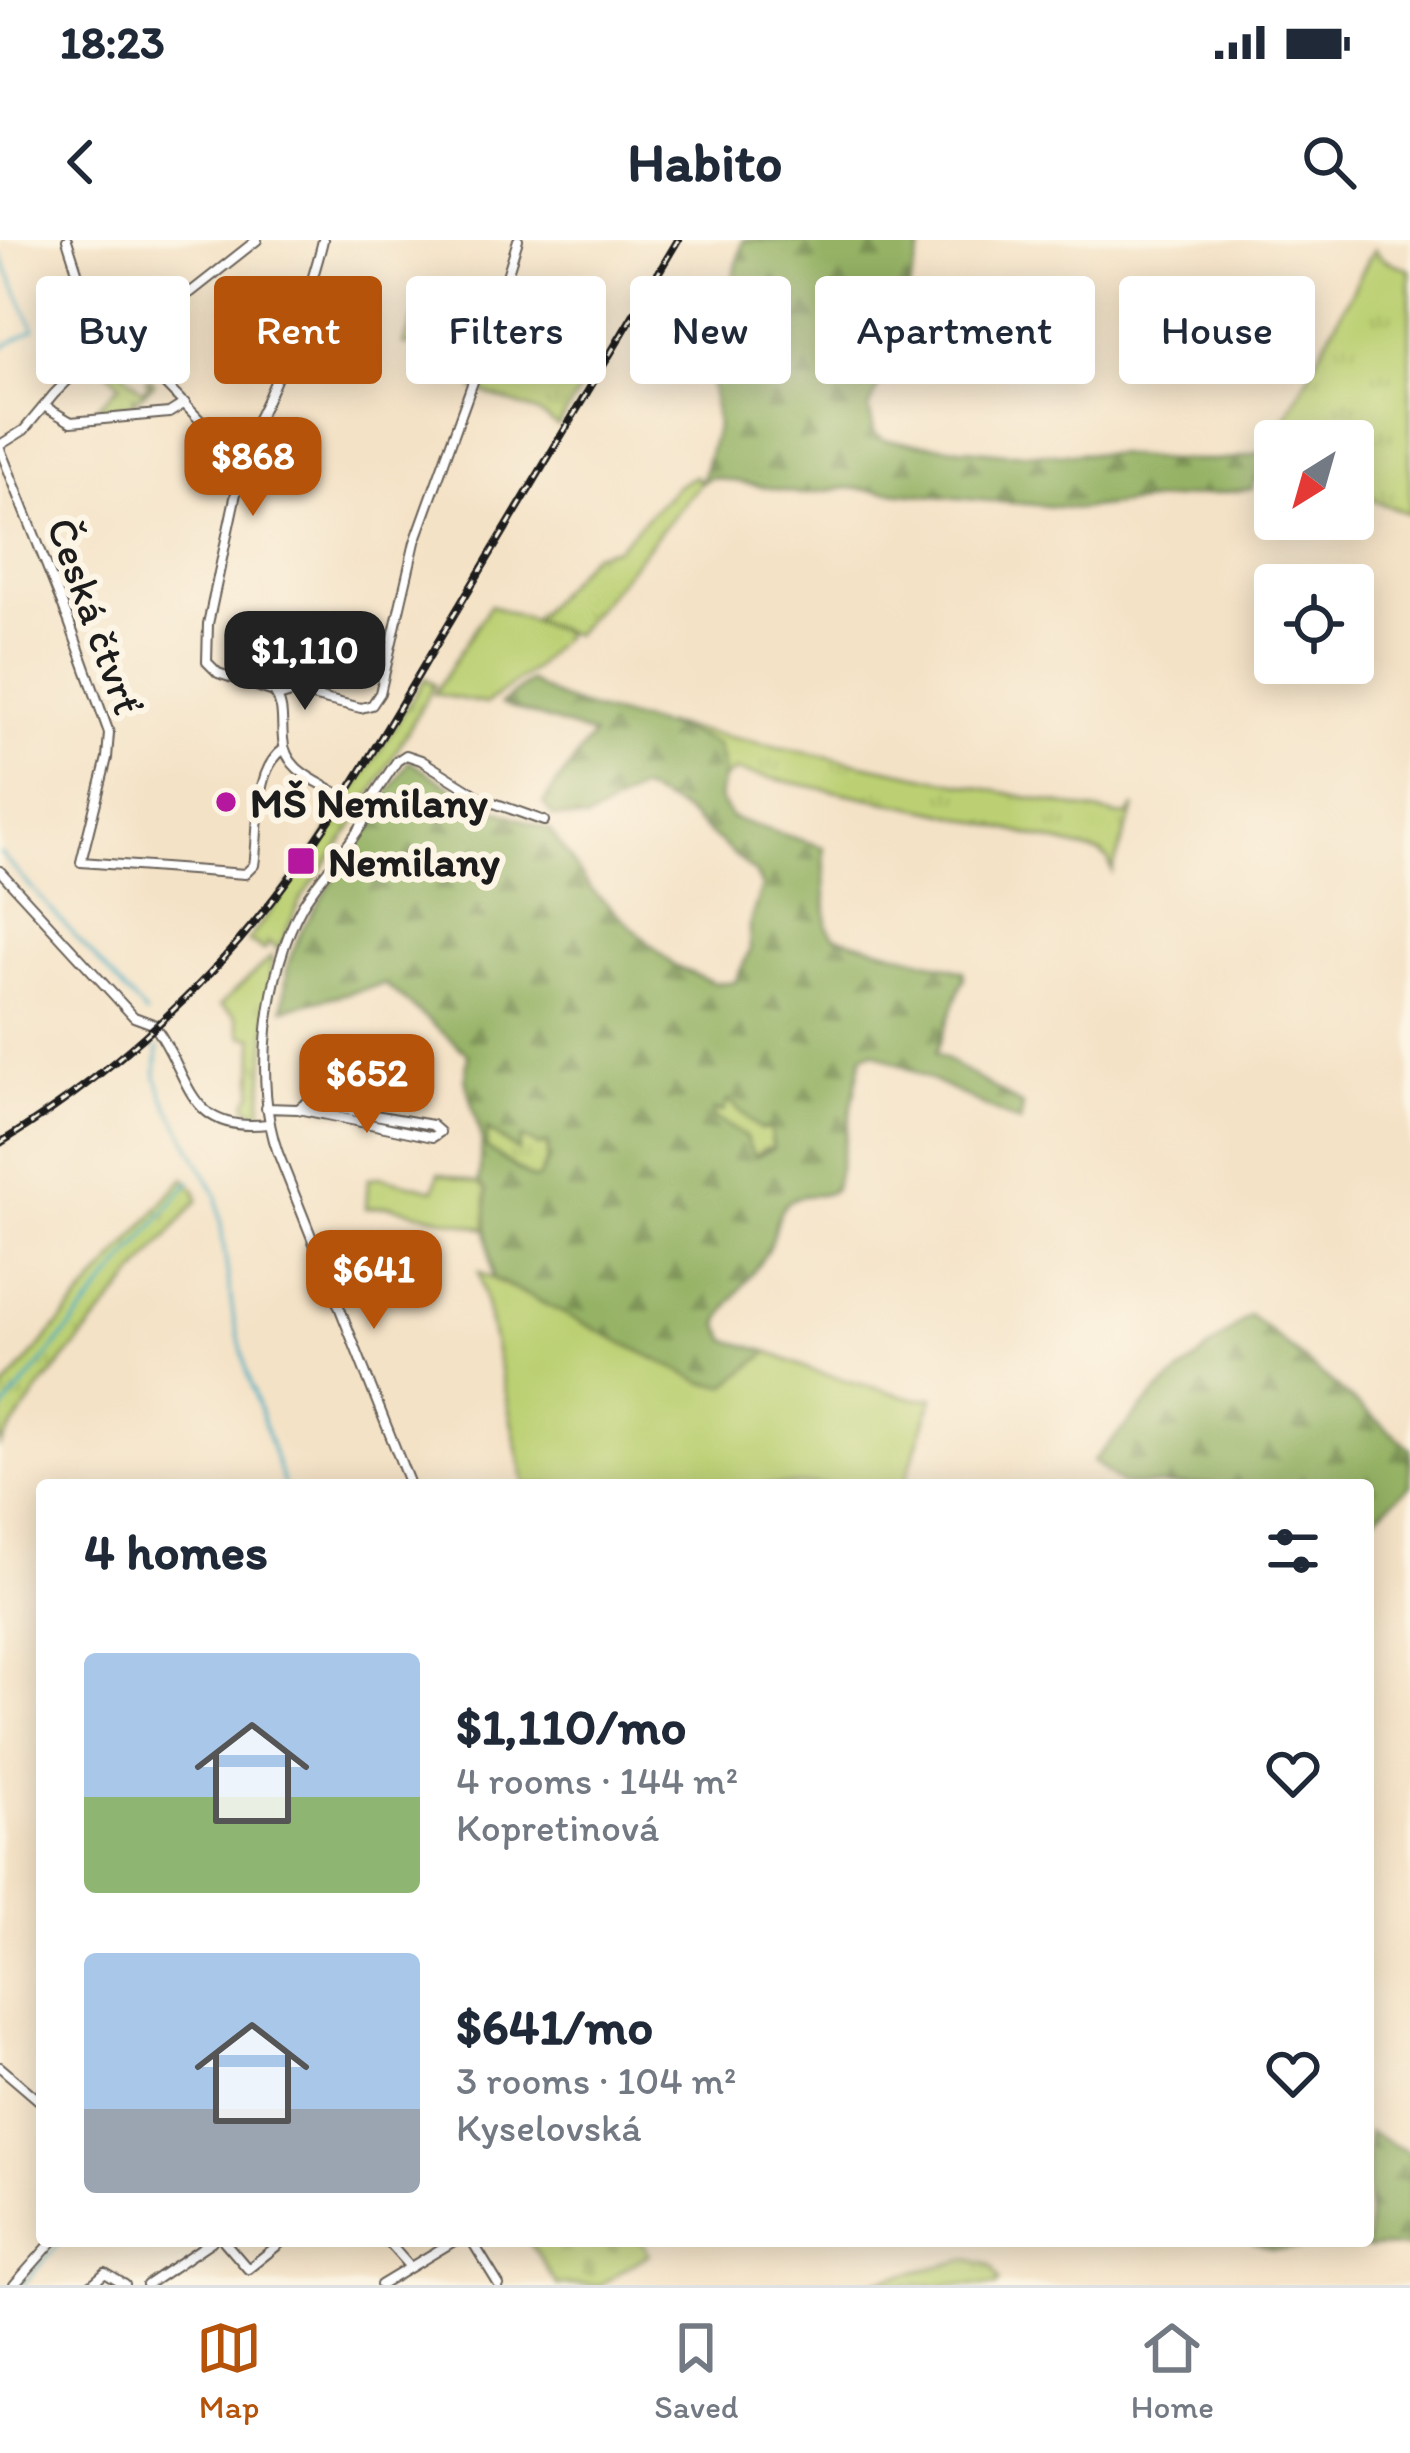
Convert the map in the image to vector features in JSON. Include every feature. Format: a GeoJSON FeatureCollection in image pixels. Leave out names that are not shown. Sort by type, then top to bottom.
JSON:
{"type":"FeatureCollection","features":[{"type":"Feature","properties":{"kind":"street"},"geometry":{"type":"LineString","coordinates":[[67,240],[79,276]]}},
{"type":"Feature","properties":{"kind":"street"},"geometry":{"type":"LineString","coordinates":[[190,293],[257,240]]}},
{"type":"Feature","properties":{"kind":"street"},"geometry":{"type":"LineString","coordinates":[[232,454],[254,430],[323,240]]}},
{"type":"Feature","properties":{"kind":"street"},"geometry":{"type":"LineString","coordinates":[[278,697],[295,692],[361,708],[372,705],[380,693],[415,542],[483,354],[518,240]]}},
{"type":"Feature","properties":{"kind":"street"},"geometry":{"type":"LineString","coordinates":[[0,447],[24,430],[66,384]]}},
{"type":"Feature","properties":{"kind":"street"},"geometry":{"type":"LineString","coordinates":[[166,384],[232,454],[239,476],[208,623],[206,657],[215,671],[264,686],[278,697],[284,714],[284,749],[299,771],[363,811]]}},
{"type":"Feature","properties":{"kind":"street"},"geometry":{"type":"LineString","coordinates":[[44,406],[71,422],[169,413],[185,404]]}},
{"type":"Feature","properties":{"kind":"street","name":"Česká čtvrť"},"geometry":{"type":"LineString","coordinates":[[0,447],[109,733],[81,862],[250,871],[264,781],[277,753],[284,749]]}},
{"type":"Feature","properties":{"kind":"street"},"geometry":{"type":"LineString","coordinates":[[408,1479],[268,1124],[270,1010],[287,939],[308,896],[362,825],[363,811],[397,761],[406,755],[421,760],[483,799],[544,821]]}},
{"type":"Feature","properties":{"kind":"street"},"geometry":{"type":"LineString","coordinates":[[0,871],[134,1017],[153,1024],[184,1084],[209,1113],[232,1126],[268,1124]]}},
{"type":"Feature","properties":{"kind":"street"},"geometry":{"type":"LineString","coordinates":[[266,1108],[298,1109],[433,1137],[440,1132],[432,1125],[306,1103],[298,1109]]}},
{"type":"Feature","properties":{"kind":"street"},"geometry":{"type":"LineString","coordinates":[[0,2067],[36,2099]]}},
{"type":"Feature","properties":{"kind":"street"},"geometry":{"type":"LineString","coordinates":[[14,2285],[48,2247]]}},
{"type":"Feature","properties":{"kind":"street"},"geometry":{"type":"LineString","coordinates":[[147,2285],[203,2247]]}},
{"type":"Feature","properties":{"kind":"street"},"geometry":{"type":"LineString","coordinates":[[229,2247],[248,2269],[276,2247]]}},
{"type":"Feature","properties":{"kind":"street"},"geometry":{"type":"LineString","coordinates":[[392,2247],[410,2268]]}},
{"type":"Feature","properties":{"kind":"street"},"geometry":{"type":"LineString","coordinates":[[381,2285],[444,2247]]}},
{"type":"Feature","properties":{"kind":"street"},"geometry":{"type":"LineString","coordinates":[[476,2247],[499,2285]]}},
{"type":"Feature","properties":{"kind":"street"},"geometry":{"type":"LineString","coordinates":[[91,2285],[106,2272],[125,2285]]}},
{"type":"Feature","properties":{"kind":"green space"},"geometry":{"type":"Polygon","coordinates":[[[743,240],[923,240],[913,276],[815,276],[815,384],[879,384],[869,410],[875,434],[884,440],[1005,453],[1116,454],[1168,460],[1228,460],[1254,454],[1254,485],[1252,489],[1080,509],[847,488],[801,494],[712,477],[701,482],[717,425],[712,384],[791,384],[791,276],[734,276],[743,240]]]}},
{"type":"Feature","properties":{"kind":"green space"},"geometry":{"type":"Polygon","coordinates":[[[1374,249],[1383,259],[1410,270],[1410,514],[1374,501],[1374,420],[1285,420],[1303,384],[1315,384],[1315,362],[1374,249]]]}},
{"type":"Feature","properties":{"kind":"green space"},"geometry":{"type":"Polygon","coordinates":[[[120,384],[135,384],[142,391],[153,384],[140,397],[133,397],[136,402],[131,405],[92,413],[120,384]]]}},
{"type":"Feature","properties":{"kind":"green space"},"geometry":{"type":"Polygon","coordinates":[[[476,384],[581,388],[558,426],[537,412],[474,389],[476,384]]]}},
{"type":"Feature","properties":{"kind":"green space"},"geometry":{"type":"Polygon","coordinates":[[[695,476],[701,483],[574,635],[533,620],[592,554],[617,548],[677,486],[695,476]]]}},
{"type":"Feature","properties":{"kind":"green space"},"geometry":{"type":"Polygon","coordinates":[[[490,605],[566,633],[535,668],[486,704],[434,694],[490,605]]]}},
{"type":"Feature","properties":{"kind":"green space"},"geometry":{"type":"Polygon","coordinates":[[[425,678],[434,685],[368,801],[355,799],[350,808],[357,814],[355,823],[300,901],[278,950],[269,943],[264,950],[248,941],[324,839],[425,678]]]}},
{"type":"Feature","properties":{"kind":"green space"},"geometry":{"type":"Polygon","coordinates":[[[530,681],[574,704],[671,728],[717,745],[724,772],[719,798],[731,818],[824,847],[827,926],[834,936],[963,971],[936,1053],[1023,1106],[1020,1123],[873,1052],[862,1056],[835,1189],[785,1204],[767,1251],[719,1323],[727,1340],[769,1352],[726,1386],[704,1383],[493,1278],[486,1190],[479,1183],[482,1142],[465,1079],[468,1054],[385,984],[283,1009],[288,963],[302,929],[409,761],[473,801],[550,830],[590,888],[674,966],[715,983],[735,982],[750,951],[749,926],[762,886],[755,873],[684,811],[640,789],[587,820],[553,816],[543,803],[593,735],[501,704],[530,681]],[[728,1100],[723,1112],[714,1110],[714,1118],[745,1136],[754,1157],[773,1148],[770,1129],[759,1129],[728,1100]],[[487,1129],[486,1148],[538,1179],[548,1160],[548,1143],[539,1146],[522,1138],[518,1151],[487,1129]]]}},
{"type":"Feature","properties":{"kind":"green space"},"geometry":{"type":"Polygon","coordinates":[[[664,724],[1116,815],[1127,816],[1135,806],[1112,871],[1100,853],[942,813],[735,771],[720,782],[723,772],[664,724]]]}},
{"type":"Feature","properties":{"kind":"green space"},"geometry":{"type":"Polygon","coordinates":[[[272,956],[261,1115],[256,1121],[255,1110],[246,1103],[253,1092],[254,1038],[242,1036],[235,1015],[220,1005],[272,956]]]}},
{"type":"Feature","properties":{"kind":"green space"},"geometry":{"type":"Polygon","coordinates":[[[728,1100],[750,1120],[770,1129],[773,1148],[754,1157],[745,1136],[714,1118],[713,1110],[724,1107],[728,1100]]]}},
{"type":"Feature","properties":{"kind":"green space"},"geometry":{"type":"Polygon","coordinates":[[[487,1129],[517,1150],[521,1138],[548,1143],[538,1179],[486,1148],[487,1129]]]}},
{"type":"Feature","properties":{"kind":"green space"},"geometry":{"type":"Polygon","coordinates":[[[439,1173],[479,1183],[486,1190],[486,1229],[389,1206],[366,1208],[368,1178],[434,1190],[439,1173]]]}},
{"type":"Feature","properties":{"kind":"green space"},"geometry":{"type":"Polygon","coordinates":[[[184,1178],[198,1200],[38,1391],[0,1445],[0,1393],[184,1178]]]}},
{"type":"Feature","properties":{"kind":"green space"},"geometry":{"type":"Polygon","coordinates":[[[479,1272],[704,1383],[726,1386],[769,1352],[813,1371],[916,1399],[933,1398],[906,1479],[524,1479],[479,1272]]]}},
{"type":"Feature","properties":{"kind":"green space"},"geometry":{"type":"Polygon","coordinates":[[[1250,1315],[1410,1448],[1410,1485],[1374,1518],[1374,1479],[1115,1479],[1093,1461],[1157,1392],[1250,1315]]]}},
{"type":"Feature","properties":{"kind":"green space"},"geometry":{"type":"Polygon","coordinates":[[[1374,2135],[1410,2153],[1410,2247],[1272,2249],[1266,2247],[1374,2247],[1374,2135]]]}},
{"type":"Feature","properties":{"kind":"green space"},"geometry":{"type":"Polygon","coordinates":[[[533,2247],[645,2247],[649,2254],[600,2285],[557,2285],[533,2247]]]}},
{"type":"Feature","properties":{"kind":"green space"},"geometry":{"type":"Polygon","coordinates":[[[968,2259],[991,2265],[997,2285],[861,2285],[968,2259]]]}},
{"type":"Feature","properties":{"kind":"waterway"},"geometry":{"type":"LineString","coordinates":[[0,254],[34,329],[0,349]]}},
{"type":"Feature","properties":{"kind":"waterway"},"geometry":{"type":"LineString","coordinates":[[0,853],[146,1014]]}},
{"type":"Feature","properties":{"kind":"waterway"},"geometry":{"type":"LineString","coordinates":[[158,1048],[156,1076],[163,1096],[217,1196],[233,1314],[282,1479]]}},
{"type":"Feature","properties":{"kind":"waterway"},"geometry":{"type":"LineString","coordinates":[[0,1414],[190,1181]]}},
{"type":"Feature","properties":{"kind":"waterway"},"geometry":{"type":"LineString","coordinates":[[22,2285],[56,2247]]}},
{"type":"Feature","properties":{"kind":"railway"},"geometry":{"type":"LineString","coordinates":[[0,1143],[74,1093],[144,1037],[238,942],[293,873],[366,762],[678,240]]}},
{"type":"Feature","properties":{"kind":"place","name":"MŠ Nemilany"},"geometry":{"type":"Point","coordinates":[226,802]}},
{"type":"Feature","properties":{"kind":"place","name":"Nemilany"},"geometry":{"type":"Point","coordinates":[301,861]}}]}
